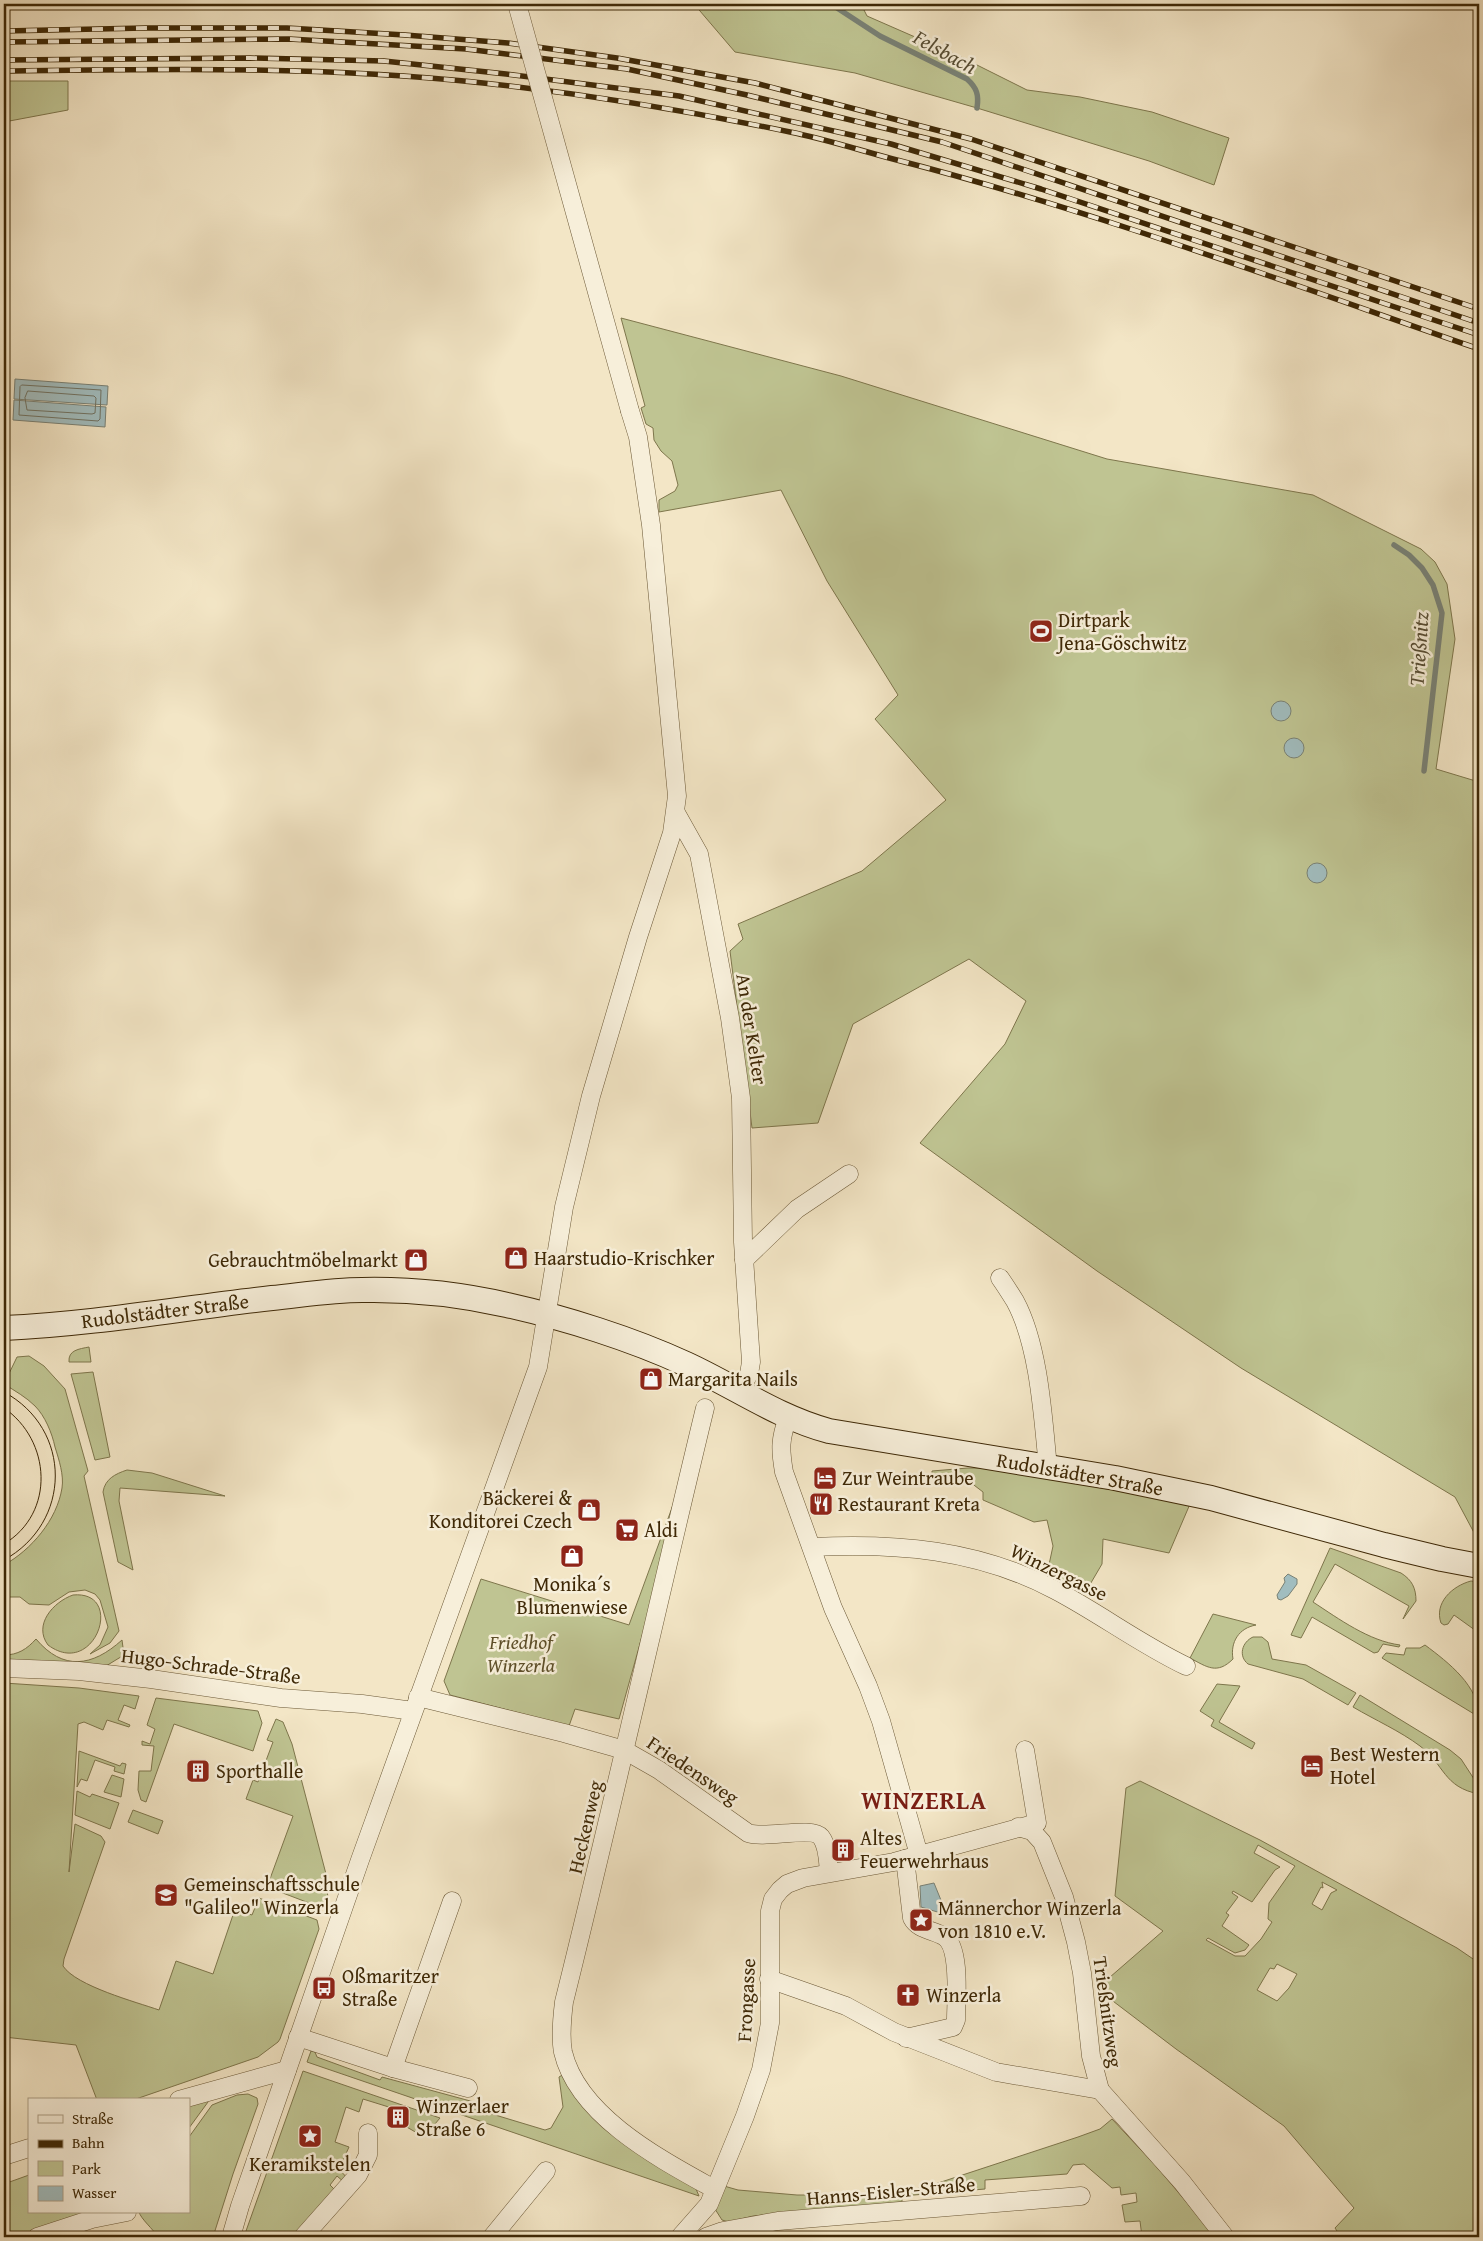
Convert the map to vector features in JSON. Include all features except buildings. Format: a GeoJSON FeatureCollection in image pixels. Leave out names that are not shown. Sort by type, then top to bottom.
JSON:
{"type":"FeatureCollection","features":[{"type":"Feature","properties":{"kind":"street"},"geometry":{"type":"LineString","coordinates":[[232,2237],[240,2206],[286,2070],[538,1367],[552,1270],[564,1207],[592,1096],[638,937],[672,833],[676,813],[677,796],[652,525],[638,437],[517,4]]}},
{"type":"Feature","properties":{"kind":"street","name":"An der Kelter"},"geometry":{"type":"LineString","coordinates":[[676,813],[700,854],[730,1018],[741,1098],[744,1260],[752,1362],[749,1374],[739,1392]]}},
{"type":"Feature","properties":{"kind":"street"},"geometry":{"type":"LineString","coordinates":[[744,1260],[797,1209],[848,1174]]}},
{"type":"Feature","properties":{"kind":"street"},"geometry":{"type":"LineString","coordinates":[[1000,1278],[1015,1301],[1028,1337],[1039,1388],[1048,1468]]}},
{"type":"Feature","properties":{"kind":"street","name":"Rudolstädter Straße"},"geometry":{"type":"LineString","coordinates":[[4,1328],[118,1318],[222,1304],[360,1290],[450,1294],[546,1316],[648,1349],[685,1363],[788,1417],[829,1431],[1116,1478],[1211,1498],[1384,1545],[1479,1566]]}},
{"type":"Feature","properties":{"kind":"street","name":"Heckenweg"},"geometry":{"type":"LineString","coordinates":[[705,1408],[651,1628],[564,2002],[562,2036],[563,2050],[569,2070],[583,2091],[608,2120],[711,2196]]}},
{"type":"Feature","properties":{"kind":"street"},"geometry":{"type":"LineString","coordinates":[[788,1417],[782,1434],[780,1450],[791,1493],[834,1608],[881,1721],[912,1857],[912,1918],[916,1924],[945,1938],[954,1950],[956,2020],[953,2027],[906,2038]]}},
{"type":"Feature","properties":{"kind":"street","name":"Winzergasse"},"geometry":{"type":"LineString","coordinates":[[812,1547],[899,1547],[959,1554],[986,1561],[1009,1569],[1057,1591],[1186,1666]]}},
{"type":"Feature","properties":{"kind":"street","name":"Hugo-Schrade-Straße"},"geometry":{"type":"LineString","coordinates":[[4,1668],[79,1671],[281,1698],[362,1704],[416,1704]]}},
{"type":"Feature","properties":{"kind":"street","name":"Friedensweg"},"geometry":{"type":"LineString","coordinates":[[416,1704],[564,1733],[624,1750],[659,1770],[748,1833],[761,1836],[818,1834],[823,1840],[826,1849],[829,1872]]}},
{"type":"Feature","properties":{"kind":"street"},"geometry":{"type":"LineString","coordinates":[[912,1857],[1037,1823],[1025,1750]]}},
{"type":"Feature","properties":{"kind":"street","name":"Trießnitzweg"},"geometry":{"type":"LineString","coordinates":[[1018,1828],[1029,1829],[1042,1842],[1064,1897],[1079,1958],[1091,2056],[1100,2090],[1182,2182],[1225,2237]]}},
{"type":"Feature","properties":{"kind":"street","name":"Frongasse"},"geometry":{"type":"LineString","coordinates":[[680,2237],[711,2196],[745,2116],[761,2070],[770,2023],[770,1911],[773,1899],[787,1884],[803,1878],[912,1857]]}},
{"type":"Feature","properties":{"kind":"street"},"geometry":{"type":"LineString","coordinates":[[393,2068],[452,1901]]}},
{"type":"Feature","properties":{"kind":"street"},"geometry":{"type":"LineString","coordinates":[[769,1979],[855,2010],[906,2038],[1004,2075],[1100,2090]]}},
{"type":"Feature","properties":{"kind":"street"},"geometry":{"type":"LineString","coordinates":[[298,2037],[393,2068],[468,2088]]}},
{"type":"Feature","properties":{"kind":"street"},"geometry":{"type":"LineString","coordinates":[[186,2098],[286,2070]]}},
{"type":"Feature","properties":{"kind":"street"},"geometry":{"type":"LineString","coordinates":[[303,2237],[358,2175],[368,2155],[368,2133]]}},
{"type":"Feature","properties":{"kind":"street"},"geometry":{"type":"LineString","coordinates":[[4,2156],[28,2148]]}},
{"type":"Feature","properties":{"kind":"street"},"geometry":{"type":"LineString","coordinates":[[492,2237],[546,2171]]}},
{"type":"Feature","properties":{"kind":"street"},"geometry":{"type":"LineString","coordinates":[[711,2196],[718,2235]]}},
{"type":"Feature","properties":{"kind":"street","name":"Hanns-Eisler-Straße"},"geometry":{"type":"LineString","coordinates":[[718,2235],[778,2221],[1081,2196]]}},
{"type":"Feature","properties":{"kind":"street"},"geometry":{"type":"LineString","coordinates":[[37,2237],[92,2219],[117,2214]]}},
{"type":"Feature","properties":{"kind":"green space"},"geometry":{"type":"Polygon","coordinates":[[[694,4],[861,4],[867,16],[963,58],[1027,90],[1080,97],[1152,112],[1229,138],[1214,185],[1149,161],[855,73],[735,52],[694,4]]]}},
{"type":"Feature","properties":{"kind":"green space"},"geometry":{"type":"Polygon","coordinates":[[[4,81],[68,81],[68,110],[4,122],[4,81]]]}},
{"type":"Feature","properties":{"kind":"green space"},"geometry":{"type":"Polygon","coordinates":[[[621,318],[841,376],[1107,459],[1313,495],[1421,549],[1435,562],[1447,584],[1455,639],[1436,769],[1479,782],[1479,1542],[1455,1497],[1241,1368],[1097,1271],[920,1143],[1005,1044],[1026,1001],[969,959],[853,1024],[818,1123],[752,1128],[730,951],[743,939],[738,924],[862,871],[946,800],[875,719],[898,695],[827,581],[781,490],[659,512],[659,500],[675,491],[678,485],[672,461],[661,451],[654,440],[653,428],[646,424],[641,408],[645,406],[621,318]]]}},
{"type":"Feature","properties":{"kind":"green space"},"geometry":{"type":"Polygon","coordinates":[[[89,1347],[91,1362],[69,1362],[72,1353],[78,1349],[89,1347]]]}},
{"type":"Feature","properties":{"kind":"green space"},"geometry":{"type":"Polygon","coordinates":[[[29,1356],[44,1366],[65,1389],[88,1471],[84,1476],[119,1631],[110,1643],[90,1654],[100,1645],[108,1627],[100,1600],[95,1594],[85,1590],[69,1592],[49,1605],[29,1604],[20,1597],[4,1597],[4,1565],[24,1551],[41,1533],[55,1511],[62,1488],[60,1462],[45,1420],[32,1403],[4,1384],[17,1357],[29,1356]]]}},
{"type":"Feature","properties":{"kind":"green space"},"geometry":{"type":"Polygon","coordinates":[[[93,1372],[110,1457],[95,1460],[71,1374],[93,1372]]]}},
{"type":"Feature","properties":{"kind":"green space"},"geometry":{"type":"Polygon","coordinates":[[[991,1468],[1190,1504],[1169,1553],[1103,1539],[1102,1564],[1085,1593],[1047,1574],[1053,1546],[1047,1520],[1034,1522],[983,1500],[983,1492],[966,1479],[932,1477],[932,1471],[991,1468]]]}},
{"type":"Feature","properties":{"kind":"green space"},"geometry":{"type":"Polygon","coordinates":[[[127,1470],[152,1473],[225,1496],[120,1488],[119,1501],[133,1570],[118,1562],[103,1492],[104,1487],[111,1478],[127,1470]]]}},
{"type":"Feature","properties":{"kind":"green space","name":"Friedhof Winzerla"},"geometry":{"type":"Polygon","coordinates":[[[684,1475],[687,1475],[619,1719],[575,1709],[569,1726],[450,1695],[444,1681],[481,1579],[629,1625],[684,1475]]]}},
{"type":"Feature","properties":{"kind":"green space"},"geometry":{"type":"Polygon","coordinates":[[[1330,1548],[1401,1573],[1411,1582],[1416,1601],[1403,1619],[1409,1606],[1335,1564],[1313,1602],[1366,1634],[1388,1643],[1400,1645],[1399,1647],[1383,1644],[1378,1652],[1374,1653],[1312,1617],[1301,1638],[1291,1635],[1330,1548]]]}},
{"type":"Feature","properties":{"kind":"green space"},"geometry":{"type":"Polygon","coordinates":[[[1471,1581],[1479,1582],[1479,1633],[1454,1615],[1448,1624],[1444,1625],[1441,1623],[1440,1609],[1446,1596],[1457,1587],[1471,1581]]]}},
{"type":"Feature","properties":{"kind":"green space"},"geometry":{"type":"Polygon","coordinates":[[[73,1595],[89,1597],[98,1606],[101,1618],[98,1631],[91,1643],[79,1651],[65,1653],[48,1645],[44,1637],[44,1622],[52,1609],[73,1595]]]}},
{"type":"Feature","properties":{"kind":"green space"},"geometry":{"type":"Polygon","coordinates":[[[1213,1614],[1256,1625],[1240,1633],[1234,1642],[1233,1659],[1222,1667],[1217,1668],[1212,1668],[1190,1658],[1213,1614]]]}},
{"type":"Feature","properties":{"kind":"green space"},"geometry":{"type":"Polygon","coordinates":[[[1253,1637],[1262,1637],[1268,1642],[1272,1659],[1306,1665],[1356,1693],[1348,1705],[1303,1679],[1248,1664],[1242,1653],[1246,1642],[1253,1637]]]}},
{"type":"Feature","properties":{"kind":"green space"},"geometry":{"type":"Polygon","coordinates":[[[36,1639],[57,1656],[78,1662],[100,1656],[122,1640],[124,1655],[106,1666],[4,1661],[4,1655],[22,1651],[36,1639]]]}},
{"type":"Feature","properties":{"kind":"green space"},"geometry":{"type":"Polygon","coordinates":[[[1425,1645],[1444,1659],[1468,1685],[1478,1706],[1479,1717],[1382,1658],[1386,1653],[1404,1655],[1406,1648],[1420,1648],[1425,1645]]]}},
{"type":"Feature","properties":{"kind":"green space"},"geometry":{"type":"Polygon","coordinates":[[[4,1683],[79,1688],[139,1696],[135,1709],[124,1705],[118,1720],[130,1725],[129,1727],[107,1720],[103,1730],[84,1722],[78,1724],[69,1872],[75,1824],[101,1836],[105,1842],[63,1966],[80,1980],[93,1987],[159,2010],[176,1961],[213,1974],[235,1909],[252,1915],[259,1898],[317,1920],[319,1929],[278,2042],[258,2057],[139,2098],[96,2098],[76,2045],[4,2037],[4,1683]]]}},
{"type":"Feature","properties":{"kind":"green space"},"geometry":{"type":"Polygon","coordinates":[[[1217,1684],[1240,1686],[1219,1722],[1255,1743],[1252,1749],[1211,1726],[1214,1720],[1200,1711],[1217,1684]]]}},
{"type":"Feature","properties":{"kind":"green space"},"geometry":{"type":"Polygon","coordinates":[[[1360,1695],[1450,1750],[1461,1759],[1476,1782],[1479,1781],[1479,1794],[1467,1791],[1451,1781],[1420,1746],[1396,1730],[1353,1707],[1360,1695]]]}},
{"type":"Feature","properties":{"kind":"green space"},"geometry":{"type":"Polygon","coordinates":[[[156,1698],[258,1711],[262,1723],[253,1751],[174,1724],[146,1802],[141,1800],[138,1790],[139,1771],[151,1771],[154,1746],[142,1745],[142,1741],[150,1744],[155,1729],[147,1725],[156,1698]]]}},
{"type":"Feature","properties":{"kind":"green space"},"geometry":{"type":"Polygon","coordinates":[[[276,1719],[283,1722],[292,1744],[326,1874],[328,1900],[323,1905],[317,1906],[267,1887],[293,1816],[246,1799],[253,1780],[258,1782],[273,1742],[267,1740],[276,1719]]]}},
{"type":"Feature","properties":{"kind":"green space"},"geometry":{"type":"Polygon","coordinates":[[[79,1751],[120,1766],[122,1763],[126,1764],[124,1774],[114,1771],[115,1767],[95,1760],[87,1781],[81,1779],[77,1787],[79,1751]]]}},
{"type":"Feature","properties":{"kind":"green space"},"geometry":{"type":"Polygon","coordinates":[[[112,1775],[124,1779],[121,1797],[104,1792],[112,1775]]]}},
{"type":"Feature","properties":{"kind":"green space"},"geometry":{"type":"Polygon","coordinates":[[[1140,1781],[1260,1840],[1457,1948],[1479,1963],[1479,2237],[1341,2237],[1335,2228],[1354,2208],[1284,2126],[1176,2049],[1101,1992],[1102,1984],[1163,1931],[1115,1896],[1126,1788],[1140,1781]],[[1258,1845],[1254,1853],[1280,1867],[1275,1870],[1252,1902],[1233,1891],[1232,1893],[1238,1897],[1226,1913],[1229,1915],[1222,1926],[1249,1945],[1245,1950],[1235,1953],[1208,1938],[1206,1940],[1235,1956],[1245,1956],[1261,1939],[1272,1922],[1268,1919],[1269,1903],[1295,1866],[1258,1845]],[[1322,1882],[1323,1888],[1321,1887],[1312,1904],[1322,1910],[1331,1893],[1337,1890],[1322,1882]],[[1277,1964],[1274,1969],[1270,1968],[1257,1990],[1277,2001],[1289,1988],[1297,1974],[1277,1964]]]}},
{"type":"Feature","properties":{"kind":"green space"},"geometry":{"type":"Polygon","coordinates":[[[77,1791],[90,1797],[92,1794],[119,1803],[110,1829],[75,1815],[77,1791]]]}},
{"type":"Feature","properties":{"kind":"green space"},"geometry":{"type":"Polygon","coordinates":[[[133,1810],[163,1821],[158,1834],[128,1822],[133,1810]]]}},
{"type":"Feature","properties":{"kind":"green space"},"geometry":{"type":"Polygon","coordinates":[[[311,2051],[315,2052],[317,2057],[380,2080],[382,2077],[474,2102],[472,2108],[545,2130],[551,2128],[563,2107],[559,2077],[564,2074],[696,2189],[699,2196],[307,2062],[311,2051]]]}},
{"type":"Feature","properties":{"kind":"green space"},"geometry":{"type":"Polygon","coordinates":[[[303,2071],[440,2118],[424,2137],[405,2126],[408,2113],[363,2099],[359,2112],[346,2107],[335,2142],[349,2147],[339,2169],[348,2179],[345,2183],[337,2176],[330,2185],[337,2192],[298,2237],[248,2237],[246,2231],[303,2071]]]}},
{"type":"Feature","properties":{"kind":"green space"},"geometry":{"type":"Polygon","coordinates":[[[248,2094],[257,2098],[258,2104],[213,2237],[158,2237],[140,2214],[190,2214],[190,2136],[212,2105],[237,2095],[248,2094]]]}},
{"type":"Feature","properties":{"kind":"green space"},"geometry":{"type":"Polygon","coordinates":[[[207,2099],[208,2102],[190,2127],[190,2105],[207,2099]]]}},
{"type":"Feature","properties":{"kind":"green space"},"geometry":{"type":"Polygon","coordinates":[[[1112,2119],[1156,2166],[1216,2237],[1142,2237],[1140,2221],[1125,2222],[1122,2205],[1137,2202],[1136,2193],[1121,2195],[1120,2187],[1112,2188],[1084,2164],[1073,2165],[1067,2174],[985,2180],[985,2189],[902,2196],[902,2202],[753,2216],[729,2222],[722,2220],[715,2209],[724,2186],[738,2190],[797,2195],[878,2195],[926,2187],[1100,2129],[1112,2119]]]}},
{"type":"Feature","properties":{"kind":"green space"},"geometry":{"type":"Polygon","coordinates":[[[28,2175],[28,2214],[89,2214],[19,2237],[4,2237],[4,2184],[28,2175]]]}},
{"type":"Feature","properties":{"kind":"water"},"geometry":{"type":"Polygon","coordinates":[[[15,379],[108,386],[107,405],[14,399],[15,379]]]}},
{"type":"Feature","properties":{"kind":"water"},"geometry":{"type":"Polygon","coordinates":[[[14,400],[106,407],[105,427],[13,420],[14,400]]]}},
{"type":"Feature","properties":{"kind":"water"},"geometry":{"type":"Polygon","coordinates":[[[1281,701],[1288,704],[1291,711],[1288,718],[1281,721],[1274,718],[1271,711],[1274,704],[1281,701]]]}},
{"type":"Feature","properties":{"kind":"water"},"geometry":{"type":"Polygon","coordinates":[[[1294,738],[1301,741],[1304,748],[1301,755],[1294,758],[1287,755],[1284,748],[1287,741],[1294,738]]]}},
{"type":"Feature","properties":{"kind":"water"},"geometry":{"type":"Polygon","coordinates":[[[1317,863],[1324,866],[1327,873],[1324,880],[1317,883],[1310,880],[1307,873],[1310,866],[1317,863]]]}},
{"type":"Feature","properties":{"kind":"water"},"geometry":{"type":"Polygon","coordinates":[[[1288,1574],[1297,1579],[1297,1584],[1288,1596],[1281,1600],[1278,1599],[1277,1595],[1285,1582],[1284,1578],[1288,1574]]]}},
{"type":"Feature","properties":{"kind":"water"},"geometry":{"type":"Polygon","coordinates":[[[934,1883],[945,1910],[944,1914],[921,1907],[920,1886],[934,1883]]]}},
{"type":"Feature","properties":{"kind":"waterway","name":"Felsbach"},"geometry":{"type":"LineString","coordinates":[[831,4],[880,36],[967,79],[976,92],[978,99],[977,108]]}},
{"type":"Feature","properties":{"kind":"waterway","name":"Trießnitz"},"geometry":{"type":"LineString","coordinates":[[1394,545],[1409,555],[1422,568],[1433,585],[1442,613],[1424,771]]}},
{"type":"Feature","properties":{"kind":"tram line"},"geometry":{"type":"LineString","coordinates":[[4,1392],[27,1408],[43,1429],[52,1452],[55,1476],[52,1500],[42,1523],[26,1544],[4,1560]]}},
{"type":"Feature","properties":{"kind":"tram line"},"geometry":{"type":"LineString","coordinates":[[4,1408],[20,1422],[31,1438],[38,1457],[41,1476],[39,1496],[33,1514],[21,1531],[4,1544]]}},
{"type":"Feature","properties":{"kind":"railway"},"geometry":{"type":"LineString","coordinates":[[4,31],[145,28],[287,28],[405,35],[508,43],[617,58],[755,83],[971,139],[1479,309]]}},
{"type":"Feature","properties":{"kind":"railway"},"geometry":{"type":"LineString","coordinates":[[4,42],[289,39],[466,49],[627,69],[747,95],[942,142],[1479,323]]}},
{"type":"Feature","properties":{"kind":"railway"},"geometry":{"type":"LineString","coordinates":[[4,60],[250,58],[384,61],[679,96],[891,144],[1041,189],[1479,335]]}},
{"type":"Feature","properties":{"kind":"railway"},"geometry":{"type":"LineString","coordinates":[[4,71],[244,70],[363,74],[483,83],[560,92],[714,117],[816,138],[1041,201],[1188,248],[1479,349]]}},
{"type":"Feature","properties":{"kind":"place","name":"Dirtpark Jena-Göschwitz"},"geometry":{"type":"Point","coordinates":[1041,631]}},
{"type":"Feature","properties":{"kind":"place","name":"Haarstudio-Krischker"},"geometry":{"type":"Point","coordinates":[516,1258]}},
{"type":"Feature","properties":{"kind":"place","name":"Gebrauchtmöbelmarkt"},"geometry":{"type":"Point","coordinates":[416,1260]}},
{"type":"Feature","properties":{"kind":"place","name":"Margarita Nails"},"geometry":{"type":"Point","coordinates":[651,1379]}},
{"type":"Feature","properties":{"kind":"place","name":"Zur Weintraube"},"geometry":{"type":"Point","coordinates":[825,1478]}},
{"type":"Feature","properties":{"kind":"place","name":"Restaurant Kreta"},"geometry":{"type":"Point","coordinates":[821,1504]}},
{"type":"Feature","properties":{"kind":"place","name":"Bäckerei & Konditorei Czech"},"geometry":{"type":"Point","coordinates":[589,1510]}},
{"type":"Feature","properties":{"kind":"place","name":"Aldi"},"geometry":{"type":"Point","coordinates":[627,1530]}},
{"type":"Feature","properties":{"kind":"place","name":"Monika´s Blumenwiese"},"geometry":{"type":"Point","coordinates":[572,1556]}},
{"type":"Feature","properties":{"kind":"place","name":"Best Western Hotel"},"geometry":{"type":"Point","coordinates":[1312,1766]}},
{"type":"Feature","properties":{"kind":"place","name":"Sporthalle"},"geometry":{"type":"Point","coordinates":[198,1771]}},
{"type":"Feature","properties":{"kind":"place","name":"Altes Feuerwehrhaus"},"geometry":{"type":"Point","coordinates":[843,1850]}},
{"type":"Feature","properties":{"kind":"place","name":"Gemeinschaftsschule \"Galileo\" Winzerla"},"geometry":{"type":"Point","coordinates":[166,1895]}},
{"type":"Feature","properties":{"kind":"place","name":"Männerchor Winzerla von 1810 e.V."},"geometry":{"type":"Point","coordinates":[921,1920]}},
{"type":"Feature","properties":{"kind":"place","name":"Oßmaritzer Straße"},"geometry":{"type":"Point","coordinates":[324,1988]}},
{"type":"Feature","properties":{"kind":"place","name":"Winzerla"},"geometry":{"type":"Point","coordinates":[908,1995]}},
{"type":"Feature","properties":{"kind":"place","name":"Winzerlaer Straße 6"},"geometry":{"type":"Point","coordinates":[398,2117]}},
{"type":"Feature","properties":{"kind":"place","name":"Keramikstelen"},"geometry":{"type":"Point","coordinates":[310,2136]}},
{"type":"Feature","properties":{"kind":"district","name":"WINZERLA"},"geometry":{"type":"Point","coordinates":[924,1800]}}]}
